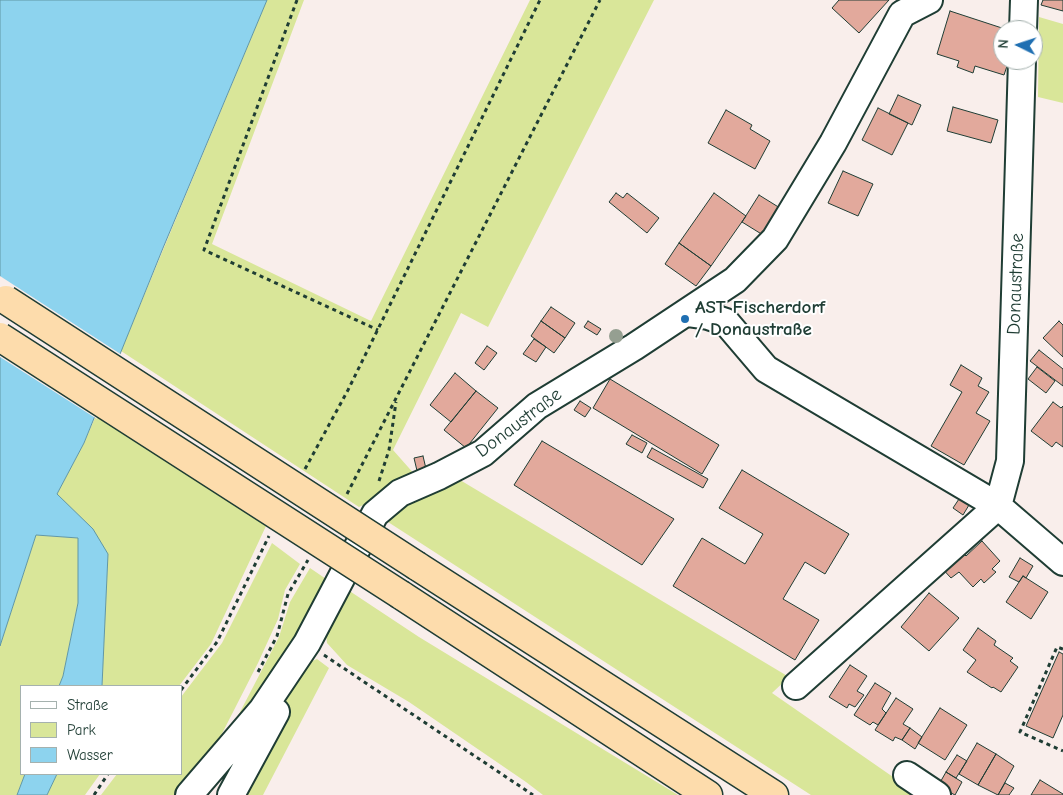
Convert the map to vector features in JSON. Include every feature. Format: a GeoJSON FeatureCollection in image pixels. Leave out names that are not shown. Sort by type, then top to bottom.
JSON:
{"type":"FeatureCollection","features":[{"type":"Feature","properties":{"kind":"highway"},"geometry":{"type":"LineString","coordinates":[[0,296],[774,795]]}},
{"type":"Feature","properties":{"kind":"highway"},"geometry":{"type":"LineString","coordinates":[[0,336],[708,795]]}},
{"type":"Feature","properties":{"kind":"street","name":"Donaustraße"},"geometry":{"type":"LineString","coordinates":[[189,795],[262,710],[307,643],[376,514],[400,492],[439,476],[483,453],[537,406],[634,347],[735,280],[775,239],[832,143],[902,14],[929,0]]}},
{"type":"Feature","properties":{"kind":"street","name":"Donaustraße"},"geometry":{"type":"LineString","coordinates":[[998,506],[1010,461],[1022,70]]}},
{"type":"Feature","properties":{"kind":"street","name":"Donaustraße"},"geometry":{"type":"LineString","coordinates":[[726,322],[729,299],[735,280]]}},
{"type":"Feature","properties":{"kind":"street"},"geometry":{"type":"LineString","coordinates":[[687,313],[708,316],[726,322],[766,370],[998,506],[1063,562]]}},
{"type":"Feature","properties":{"kind":"street"},"geometry":{"type":"LineString","coordinates":[[796,686],[998,506]]}},
{"type":"Feature","properties":{"kind":"street"},"geometry":{"type":"LineString","coordinates":[[231,795],[278,707],[287,673]]}},
{"type":"Feature","properties":{"kind":"street"},"geometry":{"type":"LineString","coordinates":[[907,775],[937,795]]}},
{"type":"Feature","properties":{"kind":"path"},"geometry":{"type":"LineString","coordinates":[[296,0],[204,250],[378,330]]}},
{"type":"Feature","properties":{"kind":"path"},"geometry":{"type":"LineString","coordinates":[[301,478],[378,330],[540,0]]}},
{"type":"Feature","properties":{"kind":"path"},"geometry":{"type":"LineString","coordinates":[[352,484],[600,0]]}},
{"type":"Feature","properties":{"kind":"path"},"geometry":{"type":"LineString","coordinates":[[376,514],[374,494],[389,450],[396,399]]}},
{"type":"Feature","properties":{"kind":"path"},"geometry":{"type":"LineString","coordinates":[[182,689],[217,642],[272,530]]}},
{"type":"Feature","properties":{"kind":"path"},"geometry":{"type":"LineString","coordinates":[[307,643],[533,795]]}},
{"type":"Feature","properties":{"kind":"path"},"geometry":{"type":"LineString","coordinates":[[1063,649],[1057,647],[1020,732],[1063,751]]}},
{"type":"Feature","properties":{"kind":"path"},"geometry":{"type":"LineString","coordinates":[[94,795],[107,775]]}},
{"type":"Feature","properties":{"kind":"green space"},"geometry":{"type":"Polygon","coordinates":[[[267,0],[304,0],[212,244],[371,321],[530,0],[654,0],[488,327],[461,313],[393,450],[416,476],[414,480],[359,507],[121,351],[267,0]]]}},
{"type":"Feature","properties":{"kind":"green space"},"geometry":{"type":"Polygon","coordinates":[[[1039,17],[1063,24],[1063,103],[1038,97],[1038,70],[1043,70],[1043,20],[1039,20],[1039,17]]]}},
{"type":"Feature","properties":{"kind":"green space"},"geometry":{"type":"Polygon","coordinates":[[[97,413],[266,526],[211,644],[180,685],[102,685],[108,554],[57,494],[84,443],[97,413]]]}},
{"type":"Feature","properties":{"kind":"green space"},"geometry":{"type":"Polygon","coordinates":[[[455,477],[789,677],[772,693],[919,795],[811,795],[388,522],[411,497],[455,477]]]}},
{"type":"Feature","properties":{"kind":"green space"},"geometry":{"type":"Polygon","coordinates":[[[36,535],[78,538],[78,603],[63,676],[59,685],[20,685],[20,775],[25,775],[17,795],[0,795],[0,646],[36,535]]]}},
{"type":"Feature","properties":{"kind":"green space"},"geometry":{"type":"Polygon","coordinates":[[[272,543],[300,564],[285,590],[278,619],[258,663],[207,763],[182,795],[101,795],[116,775],[182,775],[182,696],[222,643],[272,543]]]}},
{"type":"Feature","properties":{"kind":"green space"},"geometry":{"type":"Polygon","coordinates":[[[310,568],[329,581],[307,630],[226,739],[279,637],[290,602],[310,568]]]}},
{"type":"Feature","properties":{"kind":"green space"},"geometry":{"type":"Polygon","coordinates":[[[345,588],[419,637],[678,795],[543,795],[409,702],[347,665],[327,643],[325,625],[345,588]]]}},
{"type":"Feature","properties":{"kind":"green space"},"geometry":{"type":"Polygon","coordinates":[[[317,659],[329,668],[263,795],[237,795],[283,709],[298,667],[317,659]]]}},
{"type":"Feature","properties":{"kind":"green space"},"geometry":{"type":"Polygon","coordinates":[[[57,775],[99,775],[85,795],[47,795],[57,775]]]}},
{"type":"Feature","properties":{"kind":"water"},"geometry":{"type":"Polygon","coordinates":[[[0,0],[267,0],[84,443],[57,494],[93,529],[108,554],[102,685],[59,685],[63,676],[78,603],[78,538],[36,535],[0,646],[0,0]]]}},
{"type":"Feature","properties":{"kind":"water"},"geometry":{"type":"Polygon","coordinates":[[[25,775],[57,775],[47,795],[17,795],[25,775]]]}},
{"type":"Feature","properties":{"kind":"pier"},"geometry":{"type":"Polygon","coordinates":[[[0,276],[122,355],[97,419],[0,357],[0,276]]]}},
{"type":"Feature","properties":{"kind":"building"},"geometry":{"type":"Polygon","coordinates":[[[839,0],[889,0],[859,33],[832,8],[839,0]]]}},
{"type":"Feature","properties":{"kind":"building"},"geometry":{"type":"Polygon","coordinates":[[[1043,0],[1063,0],[1063,11],[1041,5],[1043,0]]]}},
{"type":"Feature","properties":{"kind":"building"},"geometry":{"type":"Polygon","coordinates":[[[950,11],[993,25],[993,70],[1006,70],[1004,75],[975,66],[973,73],[957,67],[959,61],[937,54],[950,11]]]}},
{"type":"Feature","properties":{"kind":"building"},"geometry":{"type":"Polygon","coordinates":[[[898,95],[921,105],[912,125],[889,114],[898,95]]]}},
{"type":"Feature","properties":{"kind":"building"},"geometry":{"type":"Polygon","coordinates":[[[953,107],[998,120],[991,143],[947,131],[953,107]]]}},
{"type":"Feature","properties":{"kind":"building"},"geometry":{"type":"Polygon","coordinates":[[[878,108],[908,123],[892,155],[862,140],[878,108]]]}},
{"type":"Feature","properties":{"kind":"building"},"geometry":{"type":"Polygon","coordinates":[[[726,110],[752,125],[750,129],[770,141],[755,169],[708,143],[726,110]]]}},
{"type":"Feature","properties":{"kind":"building"},"geometry":{"type":"Polygon","coordinates":[[[843,171],[873,184],[858,216],[828,203],[843,171]]]}},
{"type":"Feature","properties":{"kind":"building"},"geometry":{"type":"Polygon","coordinates":[[[616,193],[623,198],[627,193],[659,218],[647,233],[609,202],[616,193]]]}},
{"type":"Feature","properties":{"kind":"building"},"geometry":{"type":"Polygon","coordinates":[[[714,193],[746,216],[711,266],[679,243],[714,193]]]}},
{"type":"Feature","properties":{"kind":"building"},"geometry":{"type":"Polygon","coordinates":[[[759,195],[780,208],[763,235],[742,222],[759,195]]]}},
{"type":"Feature","properties":{"kind":"building"},"geometry":{"type":"Polygon","coordinates":[[[679,243],[711,266],[696,286],[665,264],[679,243]]]}},
{"type":"Feature","properties":{"kind":"building"},"geometry":{"type":"Polygon","coordinates":[[[551,307],[575,323],[565,338],[541,321],[551,307]]]}},
{"type":"Feature","properties":{"kind":"building"},"geometry":{"type":"Polygon","coordinates":[[[541,321],[565,338],[554,353],[531,336],[541,321]]]}},
{"type":"Feature","properties":{"kind":"building"},"geometry":{"type":"Polygon","coordinates":[[[588,321],[601,329],[597,335],[584,327],[588,321]]]}},
{"type":"Feature","properties":{"kind":"building"},"geometry":{"type":"Polygon","coordinates":[[[1059,321],[1063,325],[1063,357],[1043,338],[1059,321]]]}},
{"type":"Feature","properties":{"kind":"building"},"geometry":{"type":"Polygon","coordinates":[[[534,339],[546,347],[536,362],[523,354],[534,339]]]}},
{"type":"Feature","properties":{"kind":"building"},"geometry":{"type":"Polygon","coordinates":[[[487,346],[497,353],[484,370],[475,363],[487,346]]]}},
{"type":"Feature","properties":{"kind":"building"},"geometry":{"type":"Polygon","coordinates":[[[1039,350],[1063,369],[1063,386],[1030,361],[1039,350]]]}},
{"type":"Feature","properties":{"kind":"building"},"geometry":{"type":"Polygon","coordinates":[[[961,365],[982,378],[978,386],[989,392],[976,413],[990,421],[964,465],[931,446],[962,392],[950,385],[961,365]]]}},
{"type":"Feature","properties":{"kind":"building"},"geometry":{"type":"Polygon","coordinates":[[[1037,367],[1055,381],[1046,393],[1028,379],[1037,367]]]}},
{"type":"Feature","properties":{"kind":"building"},"geometry":{"type":"Polygon","coordinates":[[[455,373],[476,391],[451,422],[430,405],[455,373]]]}},
{"type":"Feature","properties":{"kind":"building"},"geometry":{"type":"Polygon","coordinates":[[[610,379],[719,445],[702,474],[593,408],[610,379]]]}},
{"type":"Feature","properties":{"kind":"building"},"geometry":{"type":"Polygon","coordinates":[[[476,391],[498,408],[466,448],[444,430],[476,391]]]}},
{"type":"Feature","properties":{"kind":"building"},"geometry":{"type":"Polygon","coordinates":[[[580,401],[591,408],[585,417],[574,410],[580,401]]]}},
{"type":"Feature","properties":{"kind":"building"},"geometry":{"type":"Polygon","coordinates":[[[1053,402],[1061,408],[1063,406],[1063,447],[1056,442],[1052,447],[1031,431],[1053,402]]]}},
{"type":"Feature","properties":{"kind":"building"},"geometry":{"type":"Polygon","coordinates":[[[632,435],[647,443],[642,453],[626,444],[632,435]]]}},
{"type":"Feature","properties":{"kind":"building"},"geometry":{"type":"Polygon","coordinates":[[[542,441],[674,519],[642,565],[514,485],[542,441]]]}},
{"type":"Feature","properties":{"kind":"building"},"geometry":{"type":"Polygon","coordinates":[[[652,448],[708,479],[703,488],[647,457],[652,448]]]}},
{"type":"Feature","properties":{"kind":"building"},"geometry":{"type":"Polygon","coordinates":[[[423,456],[427,473],[418,475],[414,458],[423,456]]]}},
{"type":"Feature","properties":{"kind":"building"},"geometry":{"type":"Polygon","coordinates":[[[742,470],[849,534],[825,574],[805,562],[783,599],[819,620],[795,660],[673,586],[702,538],[745,564],[763,534],[719,508],[742,470]]]}},
{"type":"Feature","properties":{"kind":"building"},"geometry":{"type":"Polygon","coordinates":[[[959,499],[969,505],[963,515],[953,508],[959,499]]]}},
{"type":"Feature","properties":{"kind":"building"},"geometry":{"type":"Polygon","coordinates":[[[982,541],[1000,561],[992,569],[996,572],[984,583],[981,579],[973,587],[959,572],[951,578],[939,565],[957,547],[966,556],[982,541]]]}},
{"type":"Feature","properties":{"kind":"building"},"geometry":{"type":"Polygon","coordinates":[[[1020,558],[1033,566],[1026,578],[1023,576],[1019,582],[1009,577],[1020,558]]]}},
{"type":"Feature","properties":{"kind":"building"},"geometry":{"type":"Polygon","coordinates":[[[1023,576],[1048,592],[1031,619],[1006,602],[1023,576]]]}},
{"type":"Feature","properties":{"kind":"building"},"geometry":{"type":"Polygon","coordinates":[[[929,593],[959,618],[929,651],[901,627],[929,593]]]}},
{"type":"Feature","properties":{"kind":"building"},"geometry":{"type":"Polygon","coordinates":[[[978,628],[996,641],[994,645],[1013,658],[1010,661],[1018,667],[1001,692],[967,672],[976,660],[963,650],[978,628]]]}},
{"type":"Feature","properties":{"kind":"building"},"geometry":{"type":"Polygon","coordinates":[[[1059,652],[1063,654],[1063,715],[1053,738],[1026,726],[1059,652]]]}},
{"type":"Feature","properties":{"kind":"building"},"geometry":{"type":"Polygon","coordinates":[[[850,665],[867,676],[857,691],[864,695],[855,707],[849,704],[847,708],[829,697],[850,665]]]}},
{"type":"Feature","properties":{"kind":"building"},"geometry":{"type":"Polygon","coordinates":[[[875,683],[891,693],[882,709],[886,713],[878,725],[873,722],[870,725],[854,715],[875,683]]]}},
{"type":"Feature","properties":{"kind":"building"},"geometry":{"type":"Polygon","coordinates":[[[896,698],[913,709],[903,724],[910,728],[902,740],[895,737],[893,741],[875,730],[896,698]]]}},
{"type":"Feature","properties":{"kind":"building"},"geometry":{"type":"Polygon","coordinates":[[[940,708],[967,725],[945,760],[918,743],[940,708]]]}},
{"type":"Feature","properties":{"kind":"building"},"geometry":{"type":"Polygon","coordinates":[[[910,728],[922,737],[915,749],[902,740],[910,728]]]}},
{"type":"Feature","properties":{"kind":"building"},"geometry":{"type":"Polygon","coordinates":[[[977,743],[996,754],[978,785],[959,774],[977,743]]]}},
{"type":"Feature","properties":{"kind":"building"},"geometry":{"type":"Polygon","coordinates":[[[996,754],[1014,766],[998,795],[978,785],[996,754]]]}},
{"type":"Feature","properties":{"kind":"building"},"geometry":{"type":"Polygon","coordinates":[[[957,755],[967,761],[956,778],[946,772],[957,755]]]}},
{"type":"Feature","properties":{"kind":"building"},"geometry":{"type":"Polygon","coordinates":[[[946,772],[962,782],[955,795],[938,786],[946,772]]]}},
{"type":"Feature","properties":{"kind":"building"},"geometry":{"type":"Polygon","coordinates":[[[1040,780],[1063,794],[1063,795],[1031,795],[1040,780]]]}},
{"type":"Feature","properties":{"kind":"building"},"geometry":{"type":"Polygon","coordinates":[[[1005,783],[1014,788],[1009,795],[998,795],[1005,783]]]}},
{"type":"Feature","properties":{"kind":"place","name":"AST Fischerdorf / Donaustraße"},"geometry":{"type":"Point","coordinates":[685,319]}}]}
